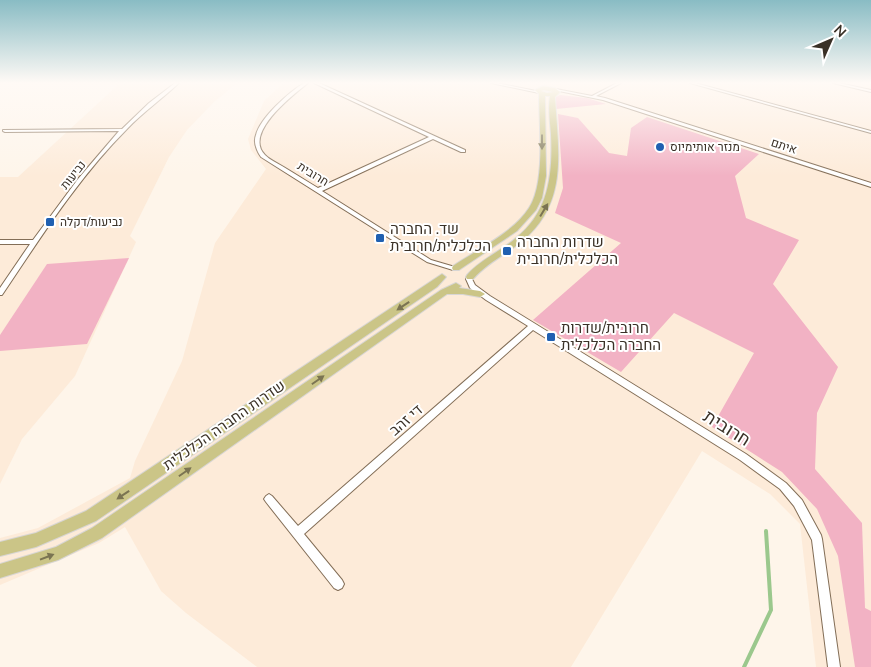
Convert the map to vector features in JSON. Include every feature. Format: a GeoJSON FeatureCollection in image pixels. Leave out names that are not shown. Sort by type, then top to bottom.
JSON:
{"type":"FeatureCollection","features":[{"type":"Feature","properties":{"kind":"main road"},"geometry":{"type":"LineString","coordinates":[[454,268],[514,229],[532,210],[538,198],[543,176],[542,114]]}},
{"type":"Feature","properties":{"kind":"main road"},"geometry":{"type":"LineString","coordinates":[[454,268],[467,272],[469,278],[525,234],[544,213],[550,200],[554,177],[552,114]]}},
{"type":"Feature","properties":{"kind":"main road","name":"שדרות החברה הכלכלית"},"geometry":{"type":"LineString","coordinates":[[0,549],[44,537],[91,516],[426,290],[446,270],[454,268]]}},
{"type":"Feature","properties":{"kind":"main road"},"geometry":{"type":"LineString","coordinates":[[442,276],[445,282],[458,286]]}},
{"type":"Feature","properties":{"kind":"main road","name":"שדרות החברה הכלכלית"},"geometry":{"type":"LineString","coordinates":[[0,571],[58,552],[97,533],[436,297],[469,278]]}},
{"type":"Feature","properties":{"kind":"main road"},"geometry":{"type":"LineString","coordinates":[[436,297],[457,291],[484,296]]}},
{"type":"Feature","properties":{"kind":"street","name":"נביעות"},"geometry":{"type":"LineString","coordinates":[[0,293],[33,242],[123,130],[139,114]]}},
{"type":"Feature","properties":{"kind":"street","name":"חרובית"},"geometry":{"type":"LineString","coordinates":[[273,114],[265,123],[257,140],[260,151],[268,161],[429,261],[454,268]]}},
{"type":"Feature","properties":{"kind":"street"},"geometry":{"type":"LineString","coordinates":[[383,114],[463,150]]}},
{"type":"Feature","properties":{"kind":"street","name":"איתם"},"geometry":{"type":"LineString","coordinates":[[650,114],[871,185]]}},
{"type":"Feature","properties":{"kind":"street"},"geometry":{"type":"LineString","coordinates":[[806,114],[871,132]]}},
{"type":"Feature","properties":{"kind":"street"},"geometry":{"type":"LineString","coordinates":[[5,131],[123,130]]}},
{"type":"Feature","properties":{"kind":"street"},"geometry":{"type":"LineString","coordinates":[[317,191],[433,137]]}},
{"type":"Feature","properties":{"kind":"street"},"geometry":{"type":"LineString","coordinates":[[0,242],[33,242]]}},
{"type":"Feature","properties":{"kind":"street","name":"חרובית"},"geometry":{"type":"LineString","coordinates":[[429,261],[442,276]]}},
{"type":"Feature","properties":{"kind":"street","name":"חרובית"},"geometry":{"type":"LineString","coordinates":[[469,278],[472,286],[484,296],[743,457],[783,486],[798,503],[816,539],[834,667]]}},
{"type":"Feature","properties":{"kind":"street","name":"חרובית"},"geometry":{"type":"LineString","coordinates":[[458,286],[484,296]]}},
{"type":"Feature","properties":{"kind":"street","name":"די זהב"},"geometry":{"type":"LineString","coordinates":[[297,534],[533,326]]}},
{"type":"Feature","properties":{"kind":"street"},"geometry":{"type":"LineString","coordinates":[[269,499],[338,584]]}},
{"type":"Feature","properties":{"kind":"shaded area"},"geometry":{"type":"Polygon","coordinates":[[[86,114],[202,114],[187,130],[169,157],[130,236],[136,242],[75,376],[22,439],[0,484],[0,177],[18,177],[86,114]]]}},
{"type":"Feature","properties":{"kind":"shaded area"},"geometry":{"type":"Polygon","coordinates":[[[258,114],[871,114],[871,667],[816,667],[800,524],[770,494],[702,451],[571,667],[257,667],[186,613],[161,591],[125,527],[99,543],[0,585],[0,538],[38,528],[130,478],[135,461],[182,361],[215,243],[266,169],[251,150],[248,139],[258,114]]]}},
{"type":"Feature","properties":{"kind":"shaded area"},"geometry":{"type":"Polygon","coordinates":[[[558,114],[578,118],[609,153],[627,156],[631,128],[647,117],[759,154],[735,176],[746,218],[799,240],[773,284],[838,367],[817,413],[815,469],[862,523],[865,608],[871,611],[871,667],[855,667],[838,556],[817,509],[782,472],[712,427],[754,353],[674,313],[621,372],[533,320],[621,243],[555,213],[563,188],[558,114]]]}},
{"type":"Feature","properties":{"kind":"shaded area"},"geometry":{"type":"Polygon","coordinates":[[[129,258],[87,344],[0,351],[0,335],[47,264],[129,258]]]}},
{"type":"Feature","properties":{"kind":"waterway"},"geometry":{"type":"LineString","coordinates":[[744,667],[771,610],[766,531]]}},
{"type":"Feature","properties":{"kind":"place","name":"מנזר אותימיוס"},"geometry":{"type":"Point","coordinates":[660,147]}},
{"type":"Feature","properties":{"kind":"place","name":"נביעות/דקלה"},"geometry":{"type":"Point","coordinates":[50,222]}},
{"type":"Feature","properties":{"kind":"place","name":"שד. החברה הכלכלית/חרובית"},"geometry":{"type":"Point","coordinates":[380,238]}},
{"type":"Feature","properties":{"kind":"place","name":"שדרות החברה הכלכלית/חרובית"},"geometry":{"type":"Point","coordinates":[507,251]}},
{"type":"Feature","properties":{"kind":"place","name":"חרובית/שדרות החברה הכלכלית"},"geometry":{"type":"Point","coordinates":[551,337]}}]}
